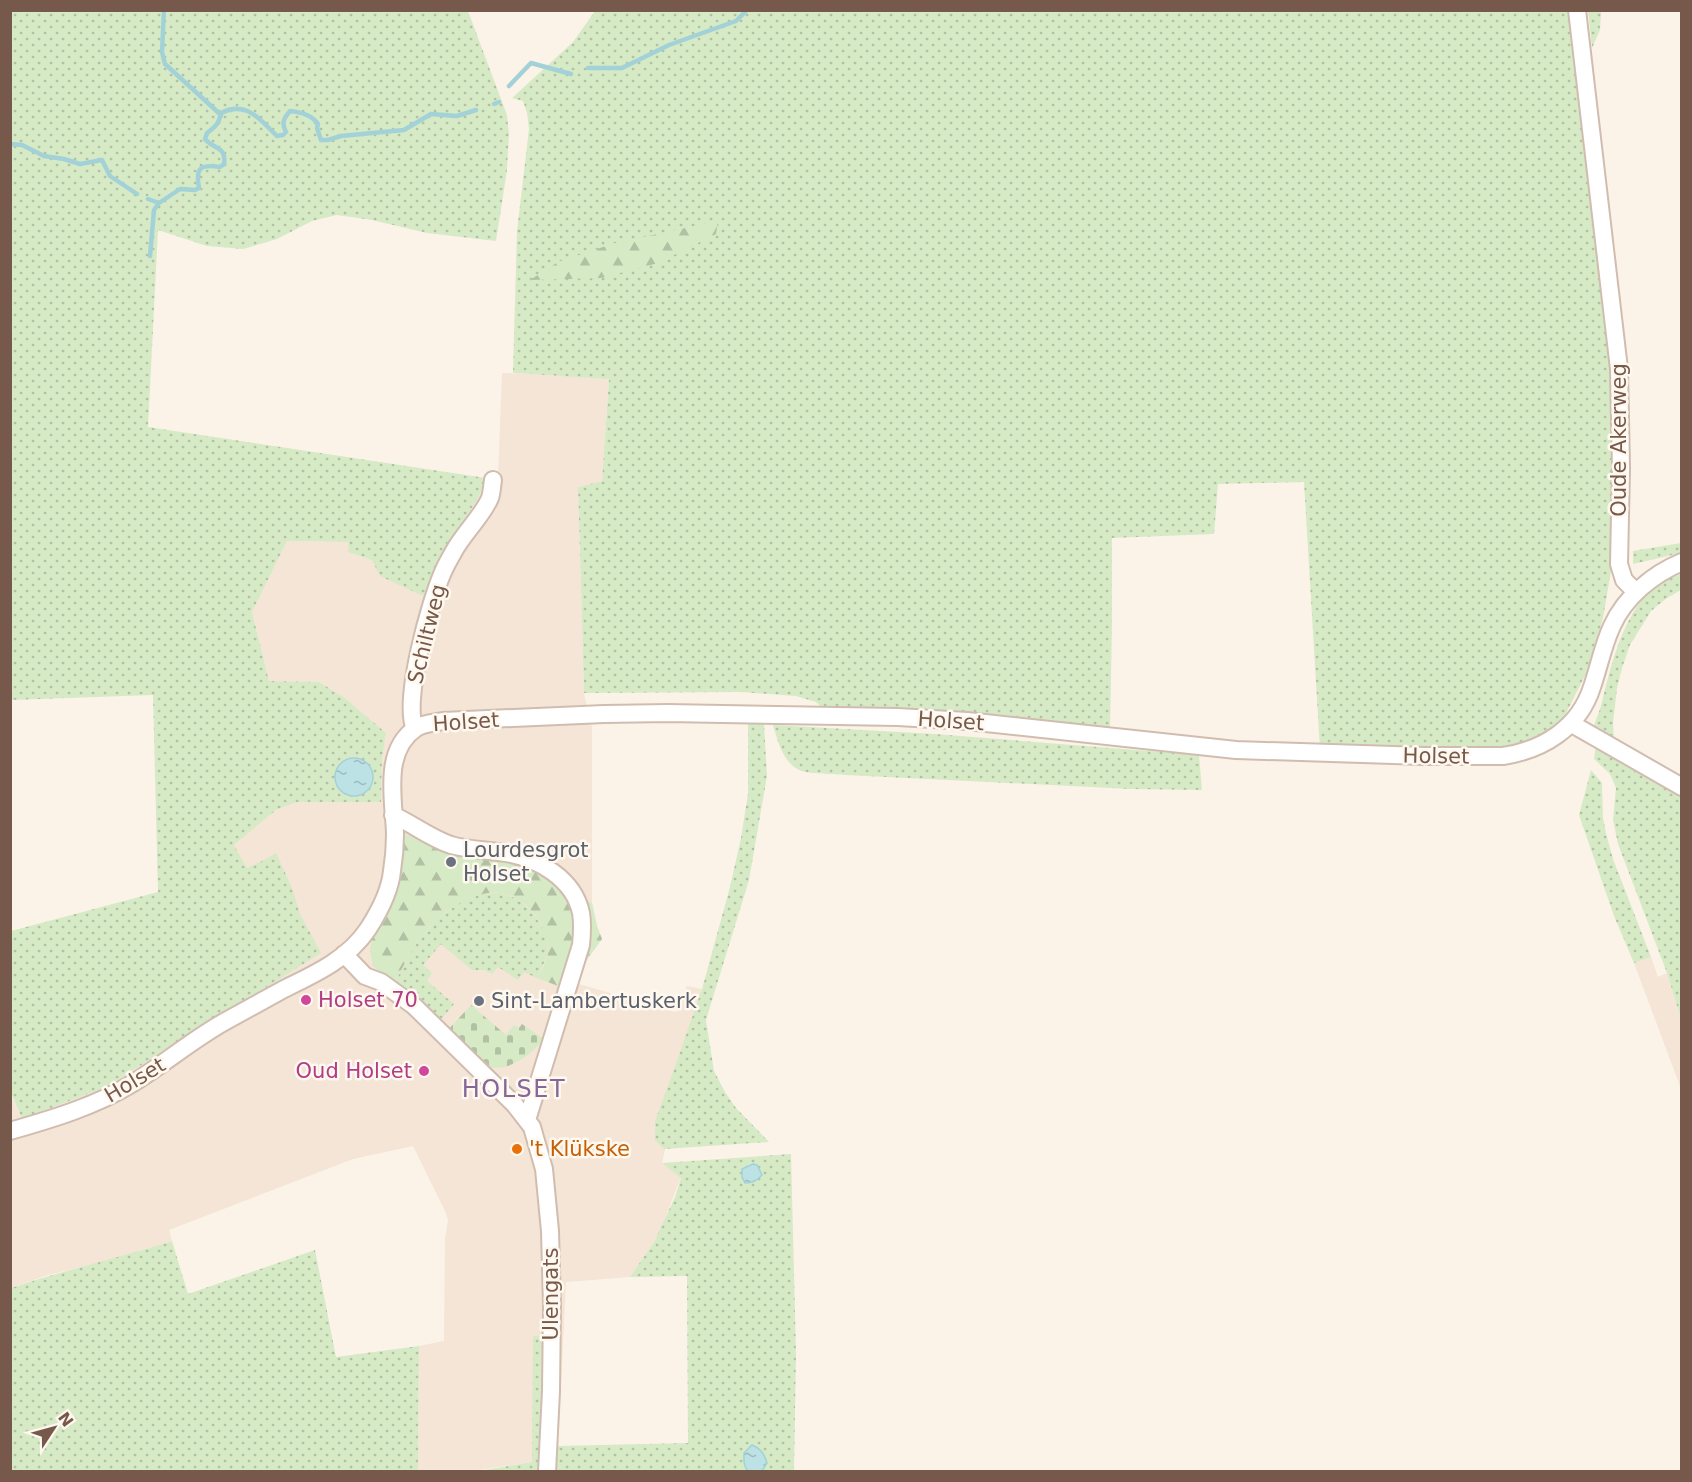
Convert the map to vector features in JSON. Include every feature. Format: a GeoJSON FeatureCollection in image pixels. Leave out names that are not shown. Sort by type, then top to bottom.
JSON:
{"type":"FeatureCollection","features":[{"type":"Feature","properties":{"kind":"street","name":"Oude Akerweg"},"geometry":{"type":"LineString","coordinates":[[1577,10],[1619,369],[1621,468],[1618,564],[1624,580],[1636,592]]}},
{"type":"Feature","properties":{"kind":"street","name":"Schiltweg"},"geometry":{"type":"LineString","coordinates":[[415,729],[411,722],[410,703],[431,606],[451,557],[491,497],[493,480]]}},
{"type":"Feature","properties":{"kind":"street"},"geometry":{"type":"LineString","coordinates":[[1682,562],[1670,566],[1636,592],[1612,625],[1588,699],[1572,724],[1682,787]]}},
{"type":"Feature","properties":{"kind":"street","name":"Holset"},"geometry":{"type":"LineString","coordinates":[[10,1131],[98,1102],[115,1093],[222,1023],[305,980],[356,945],[382,903],[392,873],[395,836],[393,765],[400,746],[406,738],[423,725],[604,714],[826,715],[967,721],[1236,750],[1466,757],[1516,754],[1542,745],[1572,724]]}},
{"type":"Feature","properties":{"kind":"street"},"geometry":{"type":"LineString","coordinates":[[393,815],[453,845],[508,853],[538,863],[562,880],[577,901],[582,922],[581,945],[527,1120]]}},
{"type":"Feature","properties":{"kind":"street"},"geometry":{"type":"LineString","coordinates":[[344,954],[365,976],[381,982],[414,1006],[514,1104],[527,1120]]}},
{"type":"Feature","properties":{"kind":"street","name":"Ulengats"},"geometry":{"type":"LineString","coordinates":[[527,1120],[535,1135],[542,1160],[550,1231],[551,1359],[547,1472]]}},
{"type":"Feature","properties":{"kind":"shaded area"},"geometry":{"type":"Polygon","coordinates":[[[502,373],[609,378],[602,481],[578,487],[584,693],[592,728],[592,903],[602,939],[586,961],[579,984],[676,1012],[687,986],[702,989],[662,1163],[681,1177],[662,1226],[630,1277],[566,1282],[558,1446],[532,1462],[473,1471],[418,1471],[419,1346],[444,1341],[445,1239],[448,1220],[413,1146],[353,1159],[169,1230],[172,1241],[111,1260],[48,1275],[11,1288],[10,1093],[22,1119],[106,1087],[181,1040],[247,868],[234,845],[276,810],[297,802],[381,802],[382,760],[386,733],[345,698],[319,682],[269,681],[252,612],[287,541],[350,542],[348,552],[372,560],[422,596],[443,554],[486,485],[498,479],[502,373]]]}},
{"type":"Feature","properties":{"kind":"shaded area"},"geometry":{"type":"Polygon","coordinates":[[[1651,957],[1658,977],[1667,973],[1681,1019],[1681,1089],[1634,963],[1651,957]]]}},
{"type":"Feature","properties":{"kind":"green space"},"geometry":{"type":"Polygon","coordinates":[[[10,11],[468,11],[507,115],[509,134],[507,170],[496,241],[427,233],[372,220],[337,215],[312,221],[277,239],[243,249],[207,246],[158,230],[148,427],[486,478],[486,485],[443,554],[423,596],[380,576],[372,560],[348,552],[349,542],[287,541],[252,612],[269,681],[319,682],[345,698],[386,733],[382,760],[381,802],[297,802],[276,810],[234,845],[247,868],[276,853],[292,888],[300,914],[321,953],[106,1087],[22,1119],[11,1093],[11,931],[158,892],[153,695],[11,700],[10,11]],[[350,758],[340,763],[338,786],[347,794],[367,792],[374,782],[350,758]]]}},
{"type":"Feature","properties":{"kind":"green space"},"geometry":{"type":"Polygon","coordinates":[[[595,11],[1576,11],[1610,353],[1617,457],[1614,554],[1603,618],[1590,666],[1562,721],[1530,753],[1320,749],[1304,482],[1218,484],[1214,534],[1112,538],[1110,730],[828,713],[816,702],[796,696],[741,692],[584,693],[578,487],[602,481],[609,379],[513,373],[517,231],[529,129],[523,101],[512,98],[573,42],[595,11]]]}},
{"type":"Feature","properties":{"kind":"green space"},"geometry":{"type":"Polygon","coordinates":[[[1588,11],[1601,11],[1600,30],[1592,48],[1588,11]]]}},
{"type":"Feature","properties":{"kind":"green space"},"geometry":{"type":"Polygon","coordinates":[[[718,221],[716,234],[658,263],[601,278],[530,280],[558,262],[615,243],[718,221]]]}},
{"type":"Feature","properties":{"kind":"green space"},"geometry":{"type":"Polygon","coordinates":[[[1681,543],[1681,553],[1633,564],[1633,551],[1681,543]]]}},
{"type":"Feature","properties":{"kind":"green space"},"geometry":{"type":"Polygon","coordinates":[[[1681,574],[1681,590],[1651,611],[1630,645],[1617,688],[1613,723],[1614,741],[1593,728],[1622,635],[1639,604],[1651,591],[1664,581],[1681,574]]]}},
{"type":"Feature","properties":{"kind":"green space"},"geometry":{"type":"Polygon","coordinates":[[[748,724],[764,724],[767,776],[749,880],[706,1020],[714,1071],[736,1108],[769,1142],[664,1149],[655,1140],[655,1121],[702,989],[741,838],[748,794],[748,724]]]}},
{"type":"Feature","properties":{"kind":"green space"},"geometry":{"type":"Polygon","coordinates":[[[773,725],[935,734],[1199,755],[1202,790],[1131,789],[808,772],[799,770],[788,761],[773,725]]]}},
{"type":"Feature","properties":{"kind":"green space"},"geometry":{"type":"Polygon","coordinates":[[[1596,744],[1681,796],[1681,1019],[1667,973],[1618,844],[1613,820],[1616,788],[1610,774],[1594,759],[1596,744]]]}},
{"type":"Feature","properties":{"kind":"green space"},"geometry":{"type":"Polygon","coordinates":[[[1591,770],[1602,783],[1603,818],[1613,859],[1651,957],[1634,963],[1614,916],[1579,815],[1591,770]]]}},
{"type":"Feature","properties":{"kind":"green space"},"geometry":{"type":"Polygon","coordinates":[[[405,834],[431,845],[531,867],[564,892],[592,903],[602,939],[586,961],[561,987],[537,978],[548,953],[548,943],[541,923],[527,906],[510,895],[485,894],[460,903],[438,919],[413,949],[394,984],[373,966],[370,951],[372,936],[383,922],[393,898],[401,868],[405,834]]]}},
{"type":"Feature","properties":{"kind":"green space"},"geometry":{"type":"Polygon","coordinates":[[[500,893],[518,899],[533,913],[546,933],[548,954],[537,978],[524,972],[518,980],[498,967],[492,974],[485,970],[472,970],[441,944],[423,965],[432,973],[427,981],[454,1004],[438,1023],[394,984],[415,945],[437,919],[461,902],[481,894],[500,893]]]}},
{"type":"Feature","properties":{"kind":"green space"},"geometry":{"type":"Polygon","coordinates":[[[471,1005],[506,1035],[514,1025],[519,1028],[522,1024],[544,1039],[533,1051],[511,1065],[494,1068],[486,1066],[446,1032],[471,1005]]]}},
{"type":"Feature","properties":{"kind":"green space"},"geometry":{"type":"Polygon","coordinates":[[[791,1154],[796,1353],[794,1471],[555,1472],[558,1446],[688,1443],[687,1276],[630,1277],[654,1242],[675,1197],[681,1178],[662,1163],[791,1154]]]}},
{"type":"Feature","properties":{"kind":"green space"},"geometry":{"type":"Polygon","coordinates":[[[172,1241],[188,1294],[315,1250],[336,1357],[419,1346],[418,1471],[11,1471],[11,1288],[172,1241]]]}},
{"type":"Feature","properties":{"kind":"green space"},"geometry":{"type":"Polygon","coordinates":[[[547,1335],[546,1471],[473,1472],[532,1462],[533,1336],[547,1335]]]}},
{"type":"Feature","properties":{"kind":"water"},"geometry":{"type":"Polygon","coordinates":[[[354,758],[361,759],[367,764],[372,770],[372,784],[367,790],[361,795],[354,796],[347,795],[341,790],[336,784],[335,777],[336,770],[341,764],[347,759],[354,758]]]}},
{"type":"Feature","properties":{"kind":"water"},"geometry":{"type":"Polygon","coordinates":[[[753,1164],[757,1165],[762,1175],[755,1181],[745,1183],[742,1169],[753,1164]]]}},
{"type":"Feature","properties":{"kind":"water"},"geometry":{"type":"Polygon","coordinates":[[[752,1445],[760,1450],[766,1460],[767,1463],[762,1471],[748,1471],[745,1467],[744,1453],[752,1445]]]}},
{"type":"Feature","properties":{"kind":"waterway"},"geometry":{"type":"LineString","coordinates":[[164,10],[162,52],[165,64],[221,115]]}},
{"type":"Feature","properties":{"kind":"waterway"},"geometry":{"type":"LineString","coordinates":[[588,68],[622,68],[669,45],[736,21],[747,10]]}},
{"type":"Feature","properties":{"kind":"waterway"},"geometry":{"type":"LineString","coordinates":[[509,86],[531,63],[571,74]]}},
{"type":"Feature","properties":{"kind":"waterway"},"geometry":{"type":"LineString","coordinates":[[494,104],[499,102]]}},
{"type":"Feature","properties":{"kind":"waterway"},"geometry":{"type":"LineString","coordinates":[[148,199],[159,203],[180,189],[195,190],[199,188],[198,175],[201,168],[220,167],[224,164],[221,151],[205,139],[207,133],[218,123],[221,113],[230,110],[246,110],[259,118],[277,136],[286,132],[284,121],[290,111],[302,113],[318,124],[321,140],[404,130],[431,114],[457,116],[476,110]]}},
{"type":"Feature","properties":{"kind":"waterway"},"geometry":{"type":"LineString","coordinates":[[10,144],[22,145],[44,156],[80,164],[102,160],[110,176],[137,194]]}},
{"type":"Feature","properties":{"kind":"waterway"},"geometry":{"type":"LineString","coordinates":[[150,256],[154,210],[159,203]]}},
{"type":"Feature","properties":{"kind":"place","name":"Lourdesgrot Holset"},"geometry":{"type":"Point","coordinates":[451,862]}},
{"type":"Feature","properties":{"kind":"place","name":"Holset 70"},"geometry":{"type":"Point","coordinates":[306,1000]}},
{"type":"Feature","properties":{"kind":"place","name":"Sint-Lambertuskerk"},"geometry":{"type":"Point","coordinates":[479,1001]}},
{"type":"Feature","properties":{"kind":"place","name":"Oud Holset"},"geometry":{"type":"Point","coordinates":[424,1071]}},
{"type":"Feature","properties":{"kind":"place","name":"'t Klükske"},"geometry":{"type":"Point","coordinates":[517,1149]}},
{"type":"Feature","properties":{"kind":"district","name":"HOLSET"},"geometry":{"type":"Point","coordinates":[514,1089]}}]}
